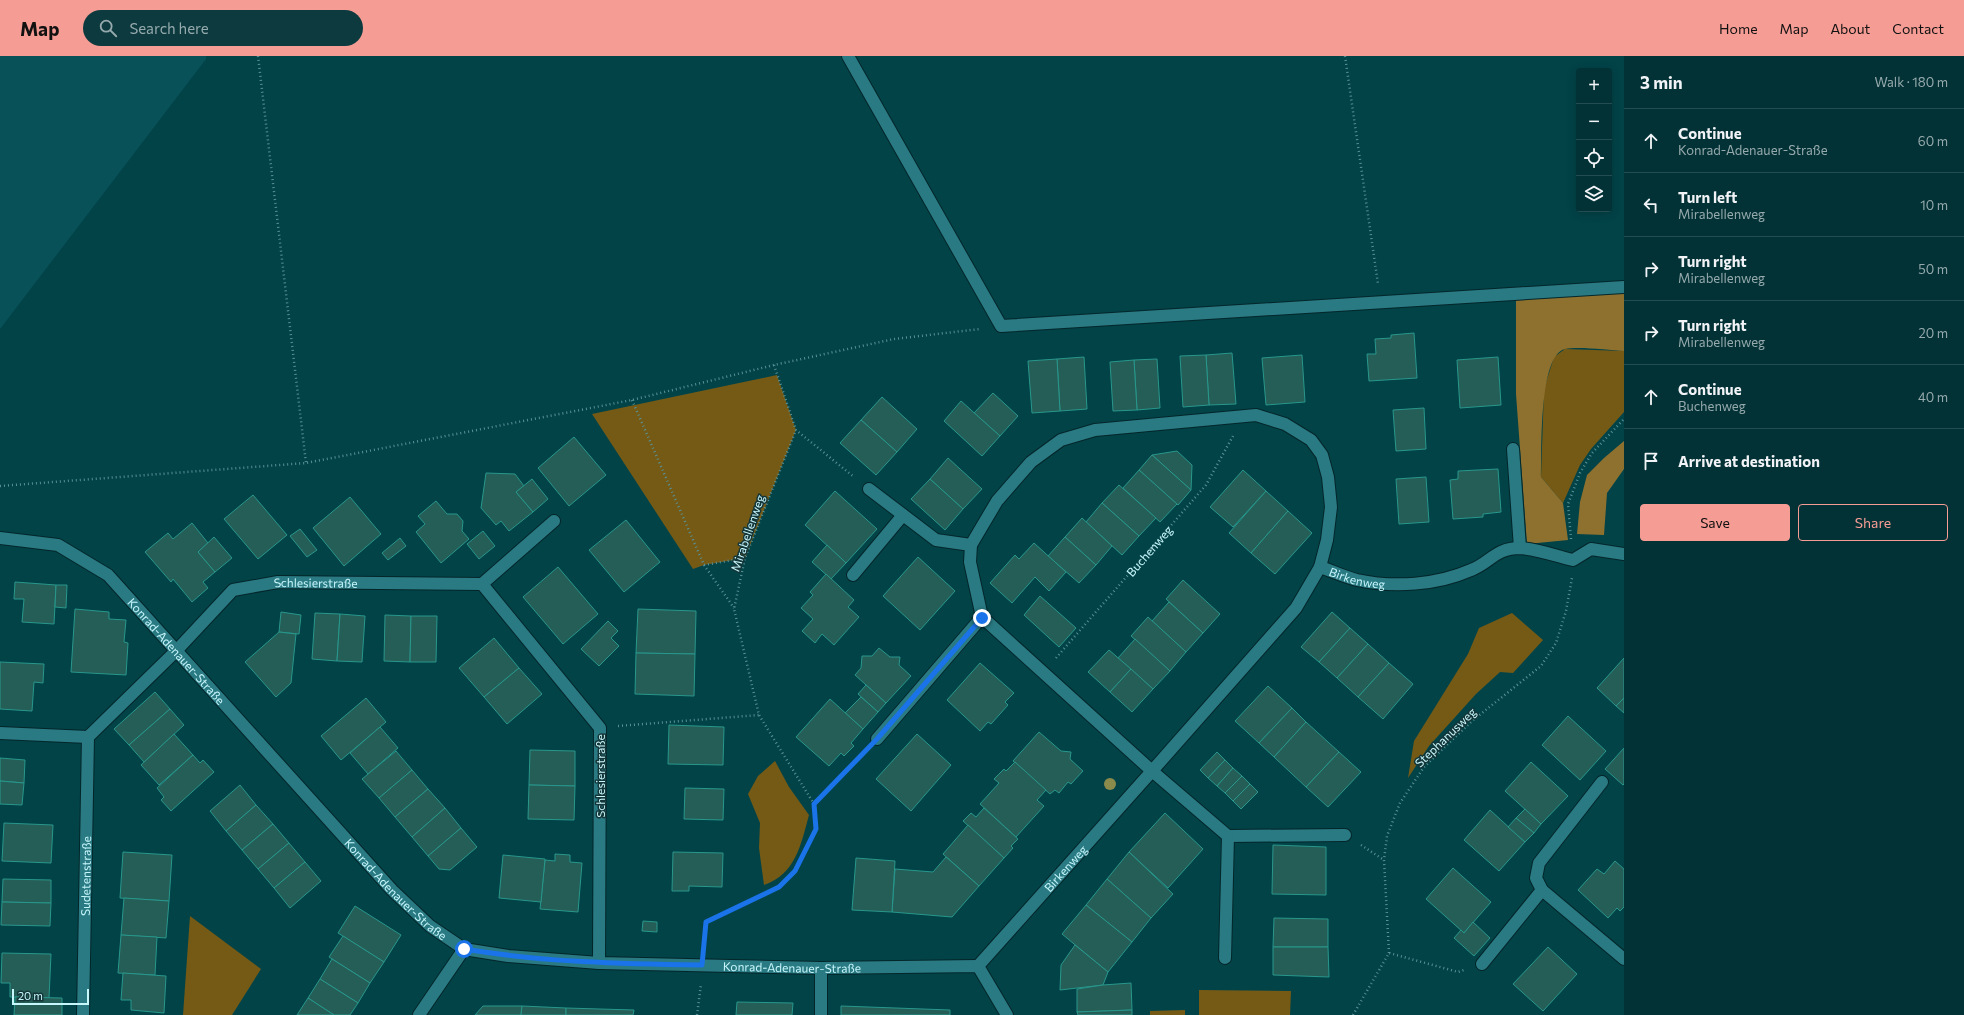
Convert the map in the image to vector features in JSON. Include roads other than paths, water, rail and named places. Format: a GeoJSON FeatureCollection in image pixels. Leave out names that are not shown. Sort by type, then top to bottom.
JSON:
{"type":"FeatureCollection","features":[{"type":"Feature","properties":{"kind":"street"},"geometry":{"type":"LineString","coordinates":[[848,56],[1001,326],[1624,286]]}},
{"type":"Feature","properties":{"kind":"street"},"geometry":{"type":"LineString","coordinates":[[1320,567],[1327,540],[1331,507],[1328,477],[1322,455],[1311,440],[1285,424],[1256,415],[1095,430],[1061,440],[1031,462],[997,501],[971,545],[970,562],[982,618],[1152,771],[1228,836],[1345,835]]}},
{"type":"Feature","properties":{"kind":"street"},"geometry":{"type":"LineString","coordinates":[[1513,449],[1520,548]]}},
{"type":"Feature","properties":{"kind":"street"},"geometry":{"type":"LineString","coordinates":[[870,489],[936,540],[971,545]]}},
{"type":"Feature","properties":{"kind":"street"},"geometry":{"type":"LineString","coordinates":[[853,575],[903,515]]}},
{"type":"Feature","properties":{"kind":"street"},"geometry":{"type":"LineString","coordinates":[[482,584],[554,521]]}},
{"type":"Feature","properties":{"kind":"street","name":"Konrad-Adenauer-Straße"},"geometry":{"type":"LineString","coordinates":[[0,538],[58,545],[108,575],[392,890],[430,926],[464,949],[508,956],[599,963],[821,968],[978,966]]}},
{"type":"Feature","properties":{"kind":"street","name":"Birkenweg"},"geometry":{"type":"LineString","coordinates":[[978,966],[1296,608],[1320,567],[1357,580],[1391,584],[1426,582],[1459,575],[1474,569],[1498,552],[1520,548],[1573,560],[1591,549],[1624,554]]}},
{"type":"Feature","properties":{"kind":"street","name":"Schlesierstraße"},"geometry":{"type":"LineString","coordinates":[[176,651],[233,590],[278,582],[482,584],[600,728],[599,963]]}},
{"type":"Feature","properties":{"kind":"street"},"geometry":{"type":"LineString","coordinates":[[877,739],[982,618]]}},
{"type":"Feature","properties":{"kind":"street"},"geometry":{"type":"LineString","coordinates":[[0,733],[88,737],[176,651]]}},
{"type":"Feature","properties":{"kind":"street","name":"Sudetenstraße"},"geometry":{"type":"LineString","coordinates":[[83,1015],[88,737]]}},
{"type":"Feature","properties":{"kind":"street"},"geometry":{"type":"LineString","coordinates":[[1602,782],[1539,863],[1536,878],[1542,890],[1624,959]]}},
{"type":"Feature","properties":{"kind":"street"},"geometry":{"type":"LineString","coordinates":[[1225,958],[1228,836]]}},
{"type":"Feature","properties":{"kind":"street"},"geometry":{"type":"LineString","coordinates":[[1482,964],[1542,890]]}},
{"type":"Feature","properties":{"kind":"street"},"geometry":{"type":"LineString","coordinates":[[419,1015],[464,949]]}},
{"type":"Feature","properties":{"kind":"street"},"geometry":{"type":"LineString","coordinates":[[978,966],[1007,1015]]}},
{"type":"Feature","properties":{"kind":"street"},"geometry":{"type":"LineString","coordinates":[[821,968],[821,1015]]}}]}
